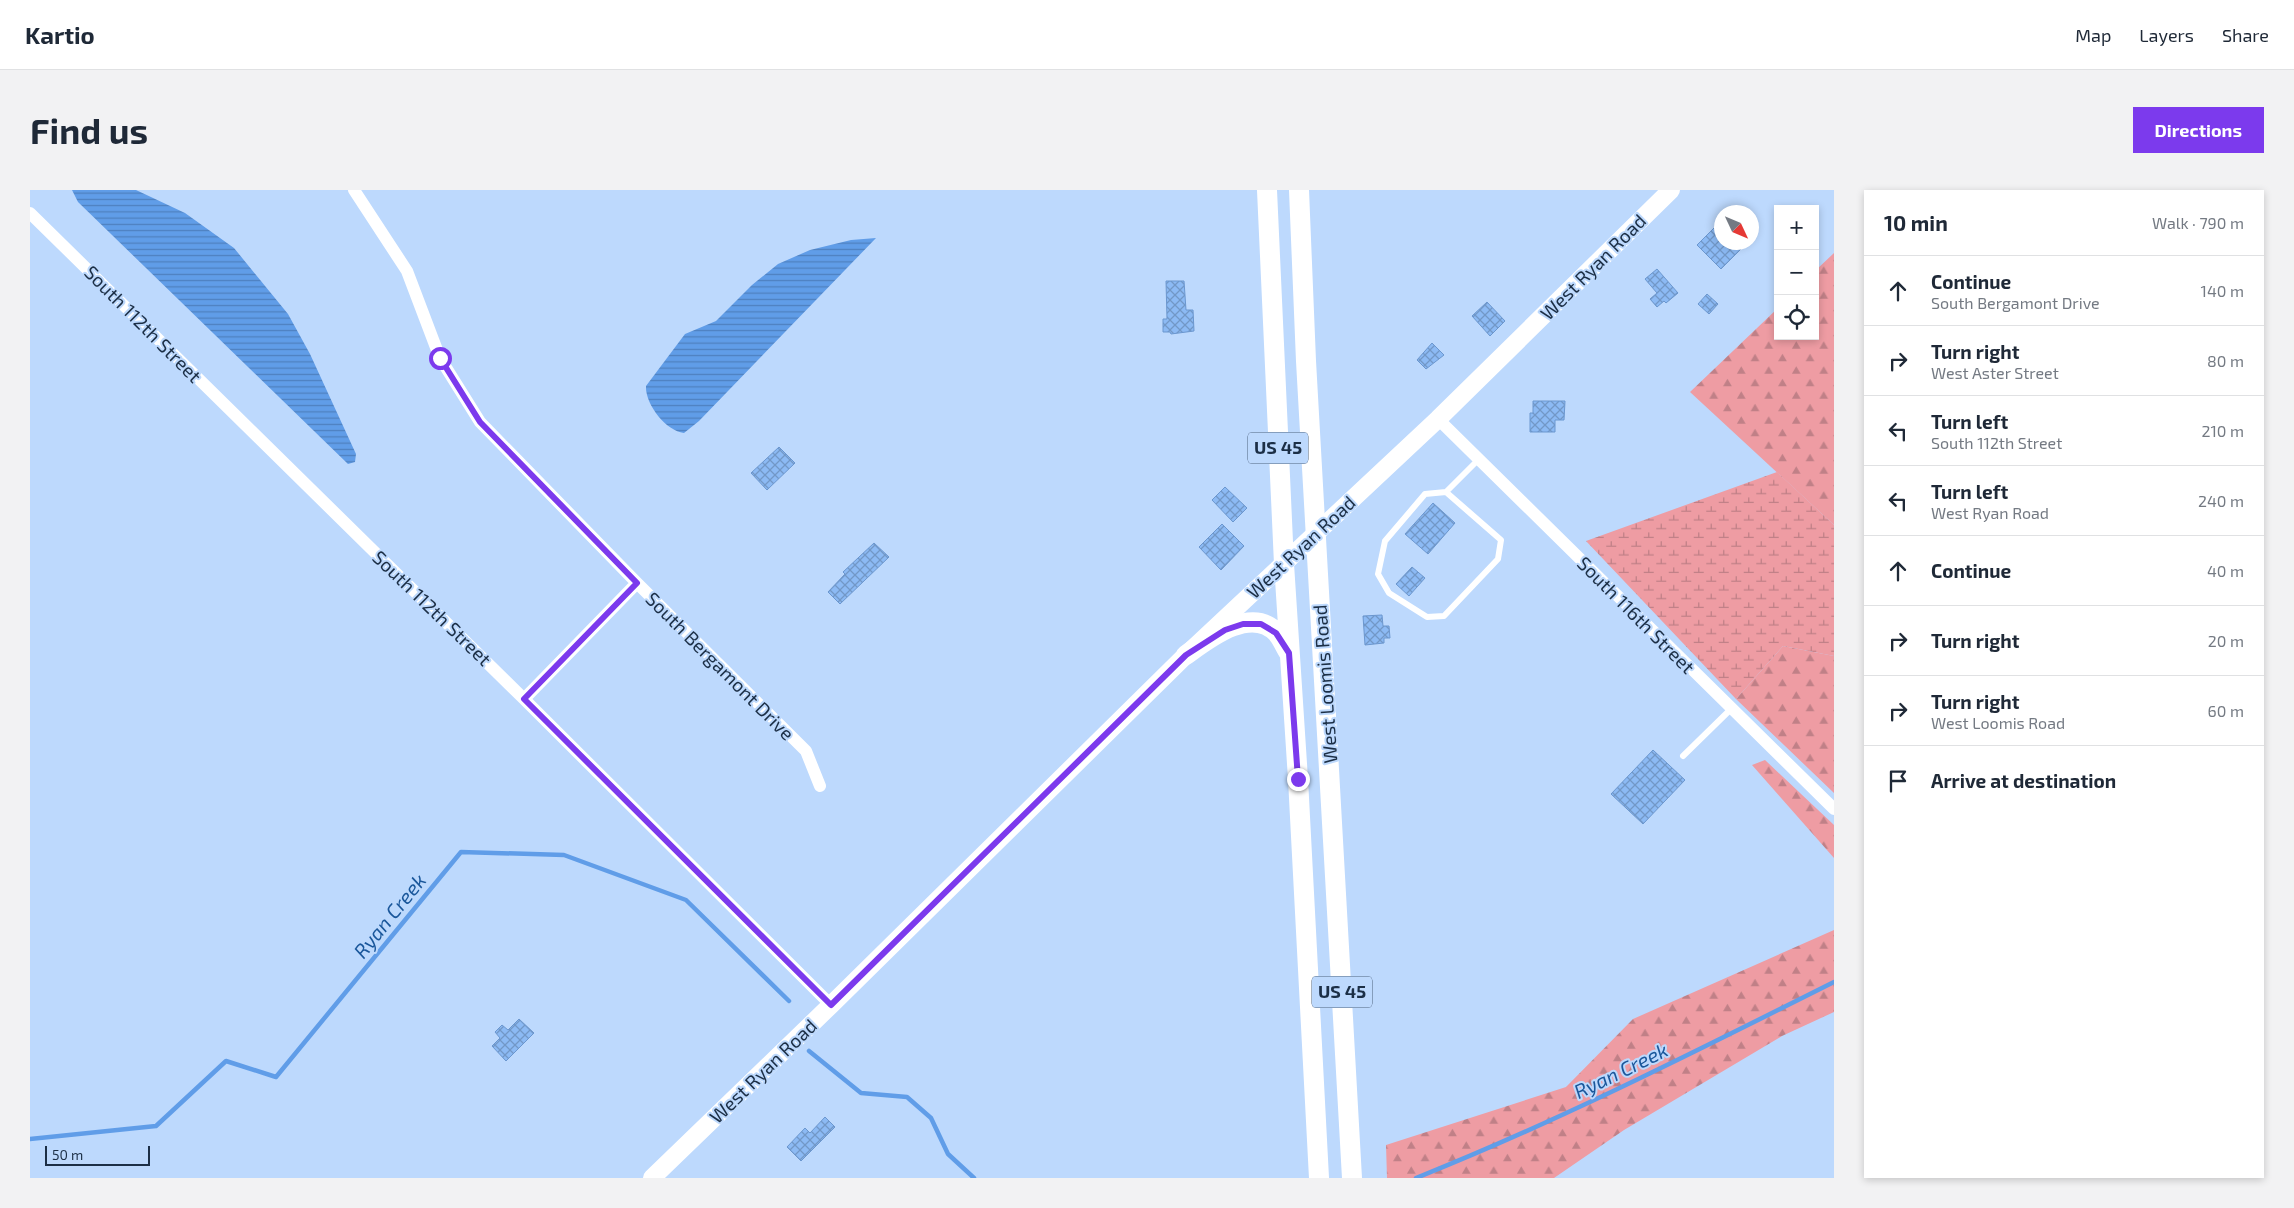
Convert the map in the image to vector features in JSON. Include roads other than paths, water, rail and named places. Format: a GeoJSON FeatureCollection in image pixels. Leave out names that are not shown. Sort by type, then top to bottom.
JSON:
{"type":"FeatureCollection","features":[{"type":"Feature","properties":{"kind":"main road","name":"West Loomis Road"},"geometry":{"type":"LineString","coordinates":[[1267,190],[1284,564],[1298,779],[1319,1178]]}},
{"type":"Feature","properties":{"kind":"main road","name":"West Loomis Road"},"geometry":{"type":"LineString","coordinates":[[1299,190],[1300,238],[1352,1178]]}},
{"type":"Feature","properties":{"kind":"main road"},"geometry":{"type":"LineString","coordinates":[[1268,241],[1300,238]]}},
{"type":"Feature","properties":{"kind":"main road"},"geometry":{"type":"LineString","coordinates":[[1186,655],[1225,630],[1253,623],[1261,624],[1276,633],[1289,653]]}},
{"type":"Feature","properties":{"kind":"main road"},"geometry":{"type":"LineString","coordinates":[[1310,1022],[1343,1018]]}},
{"type":"Feature","properties":{"kind":"street","name":"South Bergamont Drive"},"geometry":{"type":"LineString","coordinates":[[354,190],[407,271],[440,358],[480,422],[637,583],[806,751],[820,786]]}},
{"type":"Feature","properties":{"kind":"street","name":"West Ryan Road"},"geometry":{"type":"LineString","coordinates":[[652,1178],[831,1005],[1186,655],[1438,419],[1671,190]]}},
{"type":"Feature","properties":{"kind":"street","name":"South 112th Street"},"geometry":{"type":"LineString","coordinates":[[30,213],[524,699],[831,1005]]}},
{"type":"Feature","properties":{"kind":"street","name":"South 116th Street"},"geometry":{"type":"LineString","coordinates":[[1438,419],[1834,809]]}},
{"type":"Feature","properties":{"kind":"street"},"geometry":{"type":"LineString","coordinates":[[524,699],[637,583]]}},
{"type":"Feature","properties":{"kind":"lane"},"geometry":{"type":"LineString","coordinates":[[1446,492],[1501,540],[1498,559],[1444,616],[1427,616],[1388,593],[1378,574],[1385,541],[1425,494],[1446,492],[1479,459]]}},
{"type":"Feature","properties":{"kind":"lane"},"geometry":{"type":"LineString","coordinates":[[1683,756],[1731,709]]}},
{"type":"Feature","properties":{"kind":"water"},"geometry":{"type":"Polygon","coordinates":[[[72,190],[136,190],[185,213],[234,248],[288,314],[310,354],[356,454],[355,462],[348,464],[78,202],[72,190]]]}},
{"type":"Feature","properties":{"kind":"water"},"geometry":{"type":"Polygon","coordinates":[[[876,238],[699,421],[684,433],[670,427],[658,416],[649,401],[646,386],[685,334],[716,321],[752,285],[778,264],[810,250],[851,240],[876,238]]]}},
{"type":"Feature","properties":{"kind":"waterway","name":"Ryan Creek"},"geometry":{"type":"LineString","coordinates":[[30,1139],[156,1126],[226,1061],[276,1077],[461,852],[564,855],[686,900],[789,1001]]}},
{"type":"Feature","properties":{"kind":"waterway","name":"Ryan Creek"},"geometry":{"type":"LineString","coordinates":[[1416,1178],[1575,1109],[1834,982]]}},
{"type":"Feature","properties":{"kind":"waterway","name":"Ryan Creek"},"geometry":{"type":"LineString","coordinates":[[809,1051],[861,1093],[907,1097],[931,1118],[948,1154],[974,1178]]}}]}
